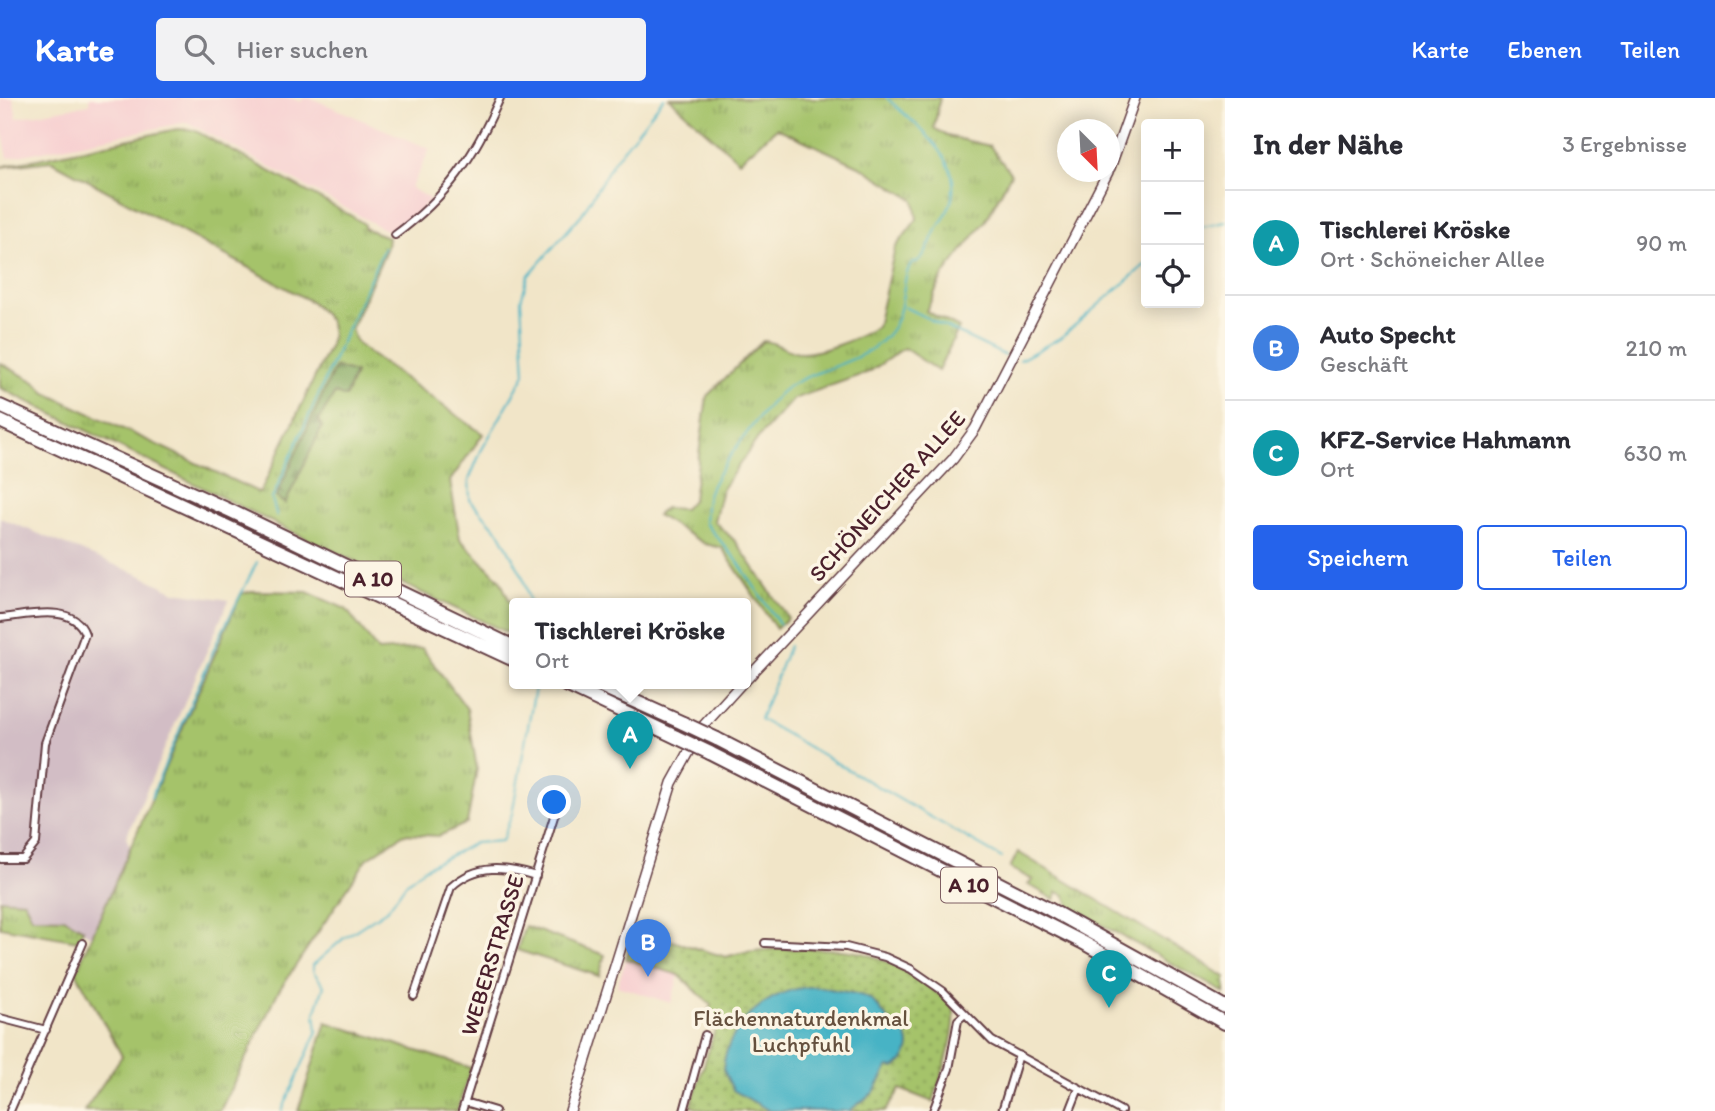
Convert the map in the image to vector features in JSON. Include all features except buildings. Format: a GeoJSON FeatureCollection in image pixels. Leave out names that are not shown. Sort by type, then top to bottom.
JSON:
{"type":"FeatureCollection","features":[{"type":"Feature","properties":{"kind":"highway"},"geometry":{"type":"LineString","coordinates":[[0,396],[43,433]]}},
{"type":"Feature","properties":{"kind":"highway","name":"A 10"},"geometry":{"type":"LineString","coordinates":[[0,406],[43,433],[509,658]]}},
{"type":"Feature","properties":{"kind":"highway","name":"A 10"},"geometry":{"type":"LineString","coordinates":[[0,421],[43,433],[231,511],[509,645]]}},
{"type":"Feature","properties":{"kind":"highway"},"geometry":{"type":"LineString","coordinates":[[0,427],[43,433]]}},
{"type":"Feature","properties":{"kind":"highway","name":"A 10"},"geometry":{"type":"LineString","coordinates":[[575,689],[710,753],[1082,942],[1225,1023]]}},
{"type":"Feature","properties":{"kind":"highway","name":"A 10"},"geometry":{"type":"LineString","coordinates":[[607,689],[683,723],[1049,909],[1225,1007]]}},
{"type":"Feature","properties":{"kind":"street"},"geometry":{"type":"LineString","coordinates":[[395,235],[447,188],[466,165],[481,142],[500,98]]}},
{"type":"Feature","properties":{"kind":"street","name":"SCHÖNEICHER ALLEE"},"geometry":{"type":"LineString","coordinates":[[1120,140],[1135,98]]}},
{"type":"Feature","properties":{"kind":"street","name":"SCHÖNEICHER ALLEE"},"geometry":{"type":"LineString","coordinates":[[751,674],[953,459],[975,429],[1103,182]]}},
{"type":"Feature","properties":{"kind":"street"},"geometry":{"type":"LineString","coordinates":[[0,618],[64,614],[80,623],[85,634],[45,743],[36,843],[23,859],[0,859]]}},
{"type":"Feature","properties":{"kind":"street","name":"SCHÖNEICHER ALLEE"},"geometry":{"type":"LineString","coordinates":[[570,1111],[672,783],[704,724],[737,689]]}},
{"type":"Feature","properties":{"kind":"street","name":"WEBERSTRASSE"},"geometry":{"type":"LineString","coordinates":[[462,1111],[556,810]]}},
{"type":"Feature","properties":{"kind":"street"},"geometry":{"type":"LineString","coordinates":[[414,996],[451,887],[464,877],[499,866],[536,876]]}},
{"type":"Feature","properties":{"kind":"street"},"geometry":{"type":"LineString","coordinates":[[10,1111],[83,943]]}},
{"type":"Feature","properties":{"kind":"street"},"geometry":{"type":"LineString","coordinates":[[765,943],[846,947],[886,957],[927,979],[987,1037],[1121,1111]]}},
{"type":"Feature","properties":{"kind":"street"},"geometry":{"type":"LineString","coordinates":[[933,1111],[949,1069],[958,1020],[964,1014]]}},
{"type":"Feature","properties":{"kind":"street"},"geometry":{"type":"LineString","coordinates":[[0,1018],[46,1030]]}},
{"type":"Feature","properties":{"kind":"street"},"geometry":{"type":"LineString","coordinates":[[684,1111],[705,1035]]}},
{"type":"Feature","properties":{"kind":"street"},"geometry":{"type":"LineString","coordinates":[[1002,1111],[1019,1055]]}},
{"type":"Feature","properties":{"kind":"street"},"geometry":{"type":"LineString","coordinates":[[1070,1111],[1079,1088]]}},
{"type":"Feature","properties":{"kind":"street"},"geometry":{"type":"LineString","coordinates":[[465,1102],[495,1111]]}},
{"type":"Feature","properties":{"kind":"shaded area"},"geometry":{"type":"Polygon","coordinates":[[[0,98],[13,98],[17,118],[90,104],[89,98],[291,98],[301,102],[303,98],[311,98],[430,149],[411,188],[431,200],[393,234],[187,122],[8,158],[0,121],[0,98]]]}},
{"type":"Feature","properties":{"kind":"shaded area"},"geometry":{"type":"Polygon","coordinates":[[[0,518],[175,592],[229,600],[126,837],[130,847],[92,937],[64,918],[31,917],[24,901],[0,899],[0,518]]]}},
{"type":"Feature","properties":{"kind":"shaded area"},"geometry":{"type":"Polygon","coordinates":[[[626,959],[679,975],[671,1003],[617,986],[626,959]]]}},
{"type":"Feature","properties":{"kind":"green space"},"geometry":{"type":"Polygon","coordinates":[[[669,98],[940,98],[934,128],[947,136],[990,146],[1011,174],[986,220],[942,277],[926,311],[959,328],[938,371],[904,348],[869,372],[793,399],[758,438],[722,489],[714,521],[736,542],[788,618],[776,629],[722,548],[705,544],[657,515],[664,508],[684,509],[693,499],[707,396],[763,341],[794,352],[812,352],[848,341],[877,327],[895,248],[917,219],[914,200],[859,166],[777,128],[739,161],[669,98]]]}},
{"type":"Feature","properties":{"kind":"green space"},"geometry":{"type":"Polygon","coordinates":[[[177,129],[194,130],[350,215],[364,224],[364,228],[388,237],[387,247],[351,329],[356,342],[367,352],[483,434],[450,481],[460,539],[500,580],[509,600],[509,634],[284,528],[0,388],[0,363],[35,382],[46,393],[260,493],[332,337],[331,325],[325,315],[310,301],[52,161],[0,167],[177,129]],[[336,367],[276,497],[284,503],[322,427],[319,420],[335,393],[346,396],[355,374],[336,367]]]}},
{"type":"Feature","properties":{"kind":"green space"},"geometry":{"type":"Polygon","coordinates":[[[335,367],[355,373],[345,397],[335,393],[319,420],[322,427],[285,504],[276,497],[335,367]]]}},
{"type":"Feature","properties":{"kind":"green space"},"geometry":{"type":"Polygon","coordinates":[[[251,591],[307,592],[346,609],[378,651],[422,648],[467,709],[477,769],[467,823],[439,836],[404,834],[367,859],[278,992],[220,1111],[84,1111],[122,1056],[76,972],[241,594],[251,591]]]}},
{"type":"Feature","properties":{"kind":"green space"},"geometry":{"type":"Polygon","coordinates":[[[1018,852],[1225,977],[1225,993],[1070,907],[1065,895],[1057,892],[1055,900],[1028,884],[1033,880],[1010,868],[1018,852]]]}},
{"type":"Feature","properties":{"kind":"green space"},"geometry":{"type":"Polygon","coordinates":[[[0,899],[24,901],[32,917],[64,918],[83,929],[77,941],[0,927],[0,899]]]}},
{"type":"Feature","properties":{"kind":"green space"},"geometry":{"type":"Polygon","coordinates":[[[525,926],[605,955],[599,976],[517,950],[525,926]]]}},
{"type":"Feature","properties":{"kind":"green space","name":"Flächennaturdenkmal Luchpfuhl"},"geometry":{"type":"Polygon","coordinates":[[[635,930],[726,957],[777,949],[841,950],[872,956],[903,971],[952,1003],[952,1038],[933,1102],[900,1089],[886,1111],[706,1111],[691,1106],[715,1030],[705,1021],[711,1005],[679,975],[626,959],[635,930]]]}},
{"type":"Feature","properties":{"kind":"green space"},"geometry":{"type":"Polygon","coordinates":[[[326,1022],[471,1068],[457,1111],[298,1111],[326,1022]]]}},
{"type":"Feature","properties":{"kind":"water"},"geometry":{"type":"Polygon","coordinates":[[[822,987],[861,995],[874,1003],[906,1036],[909,1046],[903,1061],[895,1068],[888,1067],[874,1092],[849,1111],[770,1111],[733,1090],[723,1069],[734,1035],[744,1021],[757,1008],[788,991],[822,987]]]}},
{"type":"Feature","properties":{"kind":"waterway"},"geometry":{"type":"LineString","coordinates":[[529,598],[522,575],[499,532],[470,500],[469,480],[481,451],[525,374],[521,300],[528,276],[582,214],[614,161],[664,98]]}},
{"type":"Feature","properties":{"kind":"waterway"},"geometry":{"type":"LineString","coordinates":[[780,625],[736,559],[705,523],[707,499],[714,482],[732,454],[777,396],[798,381],[869,351],[891,330],[899,313],[908,270],[926,252],[950,207],[953,188],[951,171],[943,155],[932,140],[887,98]]}},
{"type":"Feature","properties":{"kind":"waterway"},"geometry":{"type":"LineString","coordinates":[[1204,227],[1225,222]]}},
{"type":"Feature","properties":{"kind":"waterway"},"geometry":{"type":"LineString","coordinates":[[277,517],[272,499],[384,247]]}},
{"type":"Feature","properties":{"kind":"waterway"},"geometry":{"type":"LineString","coordinates":[[1020,360],[1060,338],[1141,268]]}},
{"type":"Feature","properties":{"kind":"waterway"},"geometry":{"type":"LineString","coordinates":[[904,307],[1004,355]]}},
{"type":"Feature","properties":{"kind":"waterway"},"geometry":{"type":"LineString","coordinates":[[151,798],[217,642],[257,562]]}},
{"type":"Feature","properties":{"kind":"waterway"},"geometry":{"type":"LineString","coordinates":[[789,646],[760,719],[1002,858]]}},
{"type":"Feature","properties":{"kind":"waterway"},"geometry":{"type":"LineString","coordinates":[[282,1111],[317,1031],[315,1013],[324,986],[313,971],[313,965],[344,938],[388,909],[407,882],[425,868],[475,843],[502,841],[512,814],[535,689]]}},
{"type":"Feature","properties":{"kind":"place","name":"Tischlerei Kröske"},"geometry":{"type":"Point","coordinates":[630,769]}},
{"type":"Feature","properties":{"kind":"place","name":"Auto Specht"},"geometry":{"type":"Point","coordinates":[648,977]}},
{"type":"Feature","properties":{"kind":"place","name":"KFZ-Service Hahmann"},"geometry":{"type":"Point","coordinates":[1109,1008]}}]}
